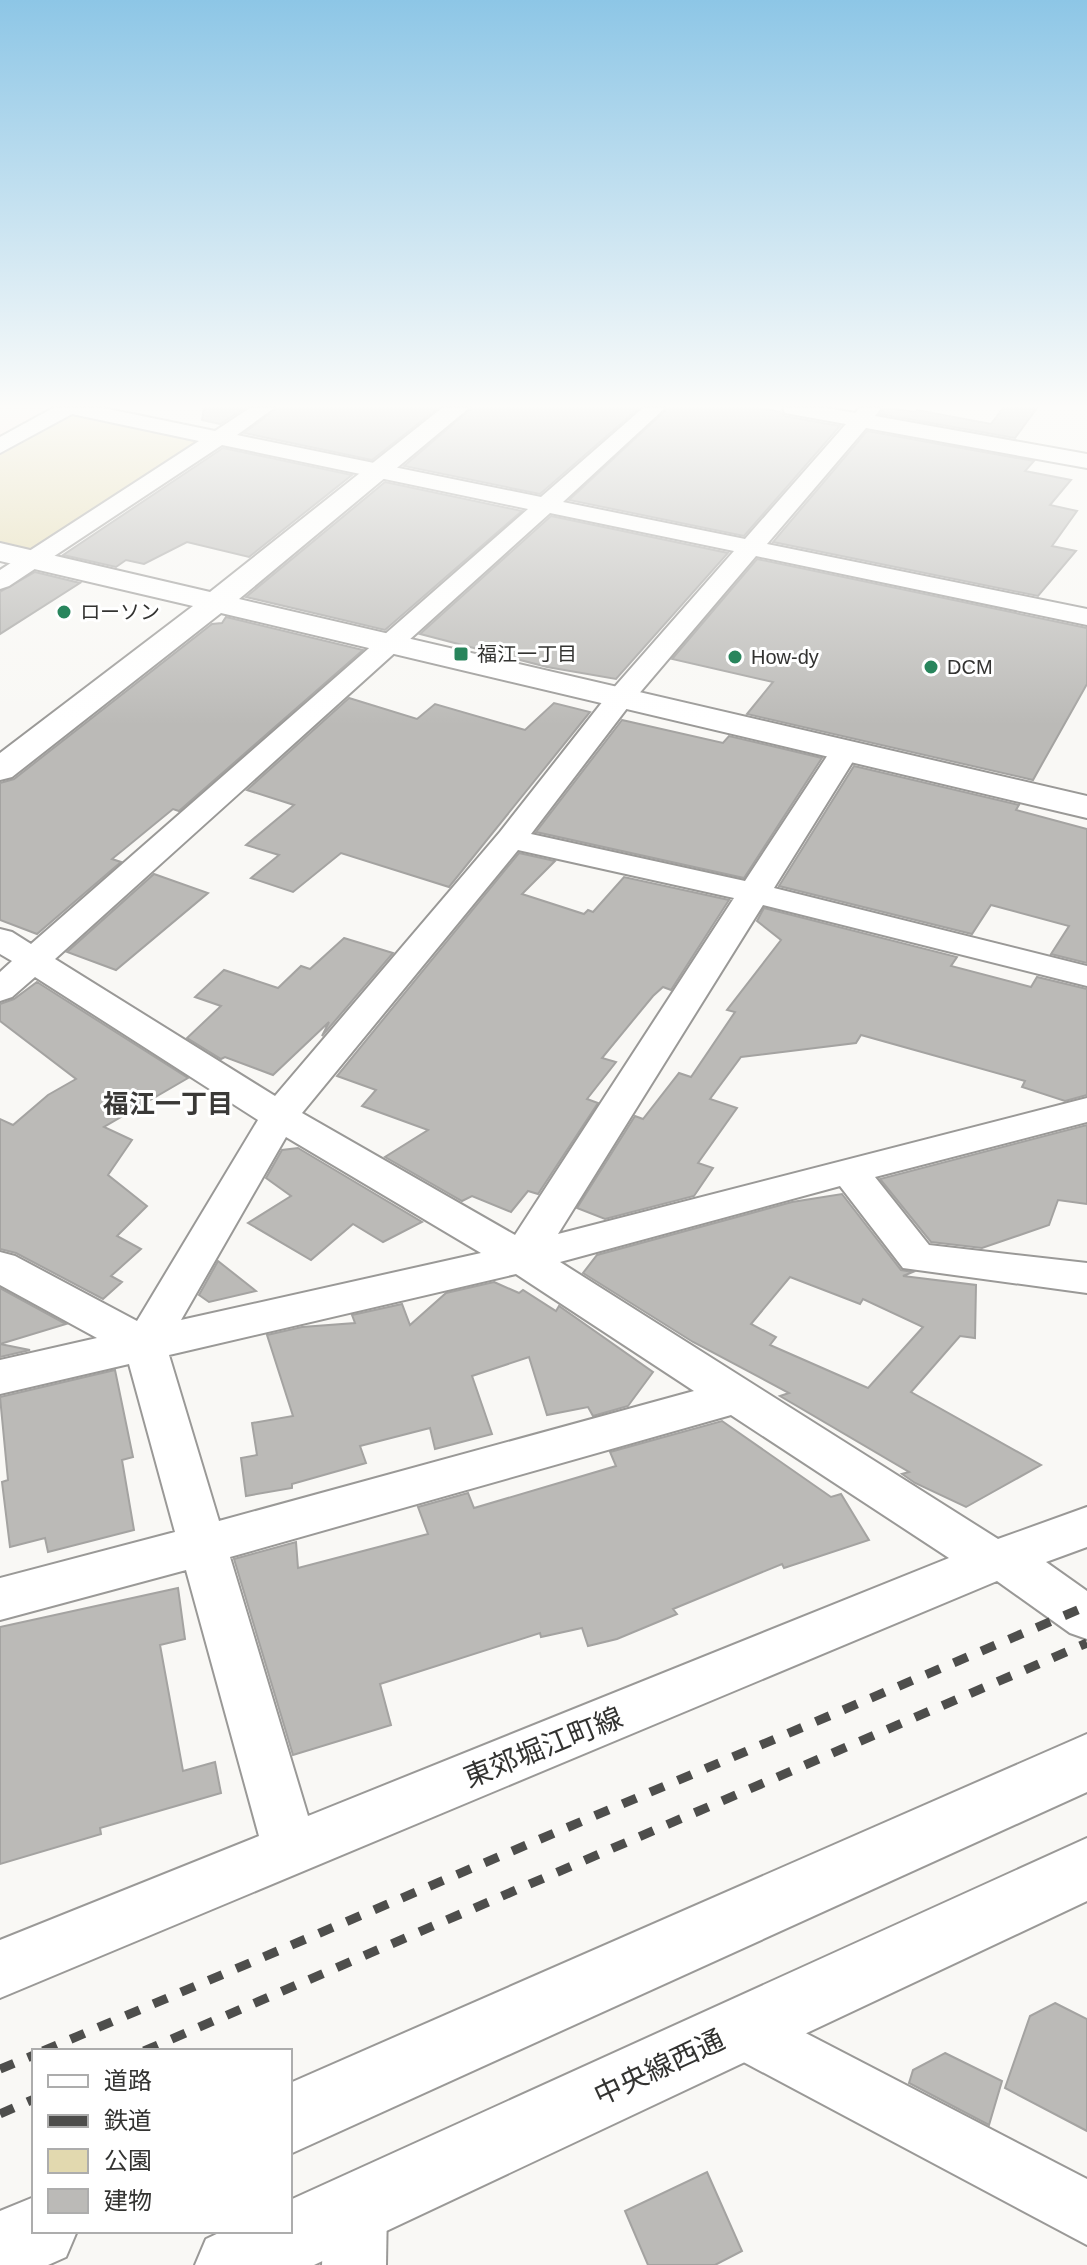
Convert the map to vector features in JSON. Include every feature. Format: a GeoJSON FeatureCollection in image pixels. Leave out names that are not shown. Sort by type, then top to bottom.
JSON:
{"type":"FeatureCollection","features":[{"type":"Feature","properties":{"kind":"street"},"geometry":{"type":"LineString","coordinates":[[0,581],[103,514]]}},
{"type":"Feature","properties":{"kind":"street"},"geometry":{"type":"LineString","coordinates":[[0,770],[218,601],[324,514]]}},
{"type":"Feature","properties":{"kind":"street"},"geometry":{"type":"LineString","coordinates":[[0,990],[533,514]]}},
{"type":"Feature","properties":{"kind":"street"},"geometry":{"type":"LineString","coordinates":[[595,514],[1087,617]]}},
{"type":"Feature","properties":{"kind":"street"},"geometry":{"type":"LineString","coordinates":[[145,1345],[279,1116],[511,839],[621,697],[779,514]]}},
{"type":"Feature","properties":{"kind":"street"},"geometry":{"type":"LineString","coordinates":[[0,552],[1087,807]]}},
{"type":"Feature","properties":{"kind":"street"},"geometry":{"type":"LineString","coordinates":[[522,1258],[845,750]]}},
{"type":"Feature","properties":{"kind":"street"},"geometry":{"type":"LineString","coordinates":[[511,839],[755,893],[1087,976]]}},
{"type":"Feature","properties":{"kind":"street"},"geometry":{"type":"LineString","coordinates":[[0,939],[279,1116],[522,1258],[1087,1618]]}},
{"type":"Feature","properties":{"kind":"street"},"geometry":{"type":"LineString","coordinates":[[0,1377],[522,1258],[1087,1110]]}},
{"type":"Feature","properties":{"kind":"street"},"geometry":{"type":"LineString","coordinates":[[849,1170],[917,1258],[1087,1278]]}},
{"type":"Feature","properties":{"kind":"street"},"geometry":{"type":"LineString","coordinates":[[0,1267],[145,1345],[291,1851]]}},
{"type":"Feature","properties":{"kind":"street"},"geometry":{"type":"LineString","coordinates":[[0,1599],[738,1396]]}},
{"type":"Feature","properties":{"kind":"street","name":"東郊堀江町線"},"geometry":{"type":"LineString","coordinates":[[0,1969],[997,1560],[1087,1527]]}},
{"type":"Feature","properties":{"kind":"street"},"geometry":{"type":"LineString","coordinates":[[292,2118],[1087,1762]]}},
{"type":"Feature","properties":{"kind":"street","name":"中央線西通"},"geometry":{"type":"LineString","coordinates":[[232,2265],[355,2235],[742,2029],[1087,1869]]}},
{"type":"Feature","properties":{"kind":"street"},"geometry":{"type":"LineString","coordinates":[[742,2029],[1087,2213]]}},
{"type":"Feature","properties":{"kind":"street"},"geometry":{"type":"LineString","coordinates":[[0,2249],[36,2233]]}},
{"type":"Feature","properties":{"kind":"green space"},"geometry":{"type":"Polygon","coordinates":[[[0,514],[95,514],[36,553],[0,545],[0,514]]]}},
{"type":"Feature","properties":{"kind":"building"},"geometry":{"type":"Polygon","coordinates":[[[125,514],[303,514],[249,557],[187,542],[144,564],[126,560],[116,567],[63,555],[125,514]]]}},
{"type":"Feature","properties":{"kind":"building"},"geometry":{"type":"Polygon","coordinates":[[[347,514],[519,514],[385,630],[246,597],[347,514]]]}},
{"type":"Feature","properties":{"kind":"building"},"geometry":{"type":"Polygon","coordinates":[[[636,514],[763,514],[744,536],[636,514]]]}},
{"type":"Feature","properties":{"kind":"building"},"geometry":{"type":"Polygon","coordinates":[[[797,514],[1075,514],[1052,546],[1076,551],[1038,596],[773,542],[797,514]]]}},
{"type":"Feature","properties":{"kind":"building"},"geometry":{"type":"Polygon","coordinates":[[[551,516],[728,553],[616,679],[547,667],[420,634],[551,516]]]}},
{"type":"Feature","properties":{"kind":"building"},"geometry":{"type":"Polygon","coordinates":[[[757,559],[1087,628],[1087,684],[1033,780],[747,714],[773,682],[672,659],[757,559]]]}},
{"type":"Feature","properties":{"kind":"building"},"geometry":{"type":"Polygon","coordinates":[[[35,572],[80,583],[0,634],[0,592],[35,572]]]}},
{"type":"Feature","properties":{"kind":"building"},"geometry":{"type":"Polygon","coordinates":[[[226,617],[363,650],[179,811],[173,809],[112,859],[121,862],[37,934],[0,920],[0,783],[14,779],[212,624],[222,623],[226,617]]]}},
{"type":"Feature","properties":{"kind":"building"},"geometry":{"type":"Polygon","coordinates":[[[349,698],[417,719],[435,704],[525,730],[554,703],[590,712],[449,887],[341,853],[293,892],[251,878],[279,855],[246,845],[294,805],[247,790],[349,698]]]}},
{"type":"Feature","properties":{"kind":"building"},"geometry":{"type":"Polygon","coordinates":[[[622,720],[723,743],[729,736],[822,758],[744,878],[536,832],[622,720]]]}},
{"type":"Feature","properties":{"kind":"building"},"geometry":{"type":"Polygon","coordinates":[[[854,766],[1019,805],[1016,810],[1087,829],[1087,963],[1051,954],[1069,926],[991,905],[972,934],[779,886],[854,766]]]}},
{"type":"Feature","properties":{"kind":"building"},"geometry":{"type":"Polygon","coordinates":[[[519,853],[555,861],[522,894],[584,914],[588,910],[593,912],[624,877],[729,900],[671,990],[663,987],[653,996],[602,1058],[616,1062],[587,1099],[598,1103],[538,1194],[528,1191],[511,1212],[472,1196],[462,1201],[385,1157],[428,1130],[362,1106],[376,1090],[337,1076],[519,853]]]}},
{"type":"Feature","properties":{"kind":"building"},"geometry":{"type":"Polygon","coordinates":[[[154,874],[208,893],[116,970],[67,952],[154,874]]]}},
{"type":"Feature","properties":{"kind":"building"},"geometry":{"type":"Polygon","coordinates":[[[764,908],[957,957],[951,966],[1031,987],[1037,977],[1087,989],[1087,1095],[1065,1101],[1022,1087],[1025,1081],[861,1035],[856,1043],[741,1057],[710,1099],[737,1108],[698,1163],[713,1168],[694,1196],[605,1219],[577,1208],[635,1116],[643,1119],[679,1073],[691,1077],[735,1012],[727,1010],[781,940],[757,921],[764,908]]]}},
{"type":"Feature","properties":{"kind":"building"},"geometry":{"type":"Polygon","coordinates":[[[344,938],[393,953],[322,1036],[329,1022],[273,1075],[225,1057],[221,1059],[187,1038],[221,1006],[195,997],[224,970],[278,988],[301,966],[310,969],[344,938]]]}},
{"type":"Feature","properties":{"kind":"building"},"geometry":{"type":"Polygon","coordinates":[[[37,982],[188,1078],[104,1127],[132,1140],[108,1175],[147,1206],[117,1236],[141,1249],[111,1276],[122,1282],[103,1299],[16,1253],[0,1249],[0,1119],[13,1125],[48,1095],[76,1079],[0,1021],[0,1004],[14,999],[37,982]]]}},
{"type":"Feature","properties":{"kind":"building"},"geometry":{"type":"Polygon","coordinates":[[[1087,1125],[1087,1204],[1058,1200],[1049,1225],[982,1248],[931,1242],[880,1179],[1087,1125]]]}},
{"type":"Feature","properties":{"kind":"building"},"geometry":{"type":"Polygon","coordinates":[[[298,1148],[422,1222],[383,1242],[353,1224],[311,1260],[248,1223],[291,1196],[266,1178],[282,1150],[298,1148]]]}},
{"type":"Feature","properties":{"kind":"building"},"geometry":{"type":"Polygon","coordinates":[[[842,1194],[901,1270],[913,1272],[903,1276],[976,1285],[975,1338],[960,1336],[911,1392],[1041,1465],[966,1507],[915,1483],[902,1474],[909,1472],[780,1396],[789,1393],[693,1342],[583,1273],[597,1255],[792,1202],[842,1194]],[[790,1277],[751,1324],[776,1337],[770,1345],[868,1388],[923,1327],[863,1299],[860,1304],[790,1277]]]}},
{"type":"Feature","properties":{"kind":"building"},"geometry":{"type":"Polygon","coordinates":[[[218,1261],[256,1291],[209,1302],[199,1295],[218,1261]]]}},
{"type":"Feature","properties":{"kind":"building"},"geometry":{"type":"Polygon","coordinates":[[[494,1282],[519,1293],[523,1290],[556,1311],[559,1306],[653,1372],[628,1406],[593,1416],[588,1407],[547,1415],[529,1357],[472,1376],[492,1434],[435,1449],[430,1428],[360,1446],[366,1463],[292,1484],[292,1488],[246,1496],[241,1458],[257,1455],[252,1423],[293,1416],[267,1335],[302,1327],[355,1323],[352,1315],[402,1304],[410,1325],[446,1293],[494,1282]]]}},
{"type":"Feature","properties":{"kind":"building"},"geometry":{"type":"Polygon","coordinates":[[[0,1288],[66,1324],[0,1344],[0,1288]]]}},
{"type":"Feature","properties":{"kind":"building"},"geometry":{"type":"Polygon","coordinates":[[[0,1344],[30,1350],[0,1357],[0,1344]]]}},
{"type":"Feature","properties":{"kind":"building"},"geometry":{"type":"Polygon","coordinates":[[[115,1370],[133,1457],[122,1460],[134,1530],[48,1552],[45,1538],[10,1547],[2,1482],[8,1480],[0,1397],[115,1370]]]}},
{"type":"Feature","properties":{"kind":"building"},"geometry":{"type":"Polygon","coordinates":[[[722,1421],[831,1497],[841,1494],[869,1540],[784,1568],[782,1564],[673,1609],[677,1614],[617,1639],[588,1646],[582,1628],[541,1637],[540,1633],[380,1684],[391,1725],[293,1755],[234,1559],[296,1542],[298,1568],[428,1534],[418,1507],[468,1493],[474,1508],[616,1466],[610,1452],[722,1421]]]}},
{"type":"Feature","properties":{"kind":"building"},"geometry":{"type":"Polygon","coordinates":[[[178,1588],[185,1639],[160,1645],[183,1771],[215,1762],[221,1793],[100,1828],[101,1834],[0,1864],[0,1627],[178,1588]]]}},
{"type":"Feature","properties":{"kind":"building"},"geometry":{"type":"Polygon","coordinates":[[[1055,2003],[1087,2019],[1087,2131],[1005,2088],[1030,2016],[1055,2003]]]}},
{"type":"Feature","properties":{"kind":"building"},"geometry":{"type":"Polygon","coordinates":[[[945,2053],[1002,2081],[989,2125],[909,2083],[913,2070],[945,2053]]]}},
{"type":"Feature","properties":{"kind":"building"},"geometry":{"type":"Polygon","coordinates":[[[707,2172],[742,2251],[715,2265],[648,2265],[625,2211],[707,2172]]]}},
{"type":"Feature","properties":{"kind":"railway"},"geometry":{"type":"LineString","coordinates":[[48,2049],[1087,1606]]}},
{"type":"Feature","properties":{"kind":"railway"},"geometry":{"type":"LineString","coordinates":[[149,2049],[1087,1643]]}},
{"type":"Feature","properties":{"kind":"railway"},"geometry":{"type":"LineString","coordinates":[[0,2069],[32,2056]]}},
{"type":"Feature","properties":{"kind":"railway"},"geometry":{"type":"LineString","coordinates":[[0,2114],[32,2100]]}},
{"type":"Feature","properties":{"kind":"place","name":"ローソン"},"geometry":{"type":"Point","coordinates":[64,612]}},
{"type":"Feature","properties":{"kind":"place","name":"福江一丁目"},"geometry":{"type":"Point","coordinates":[461,654]}},
{"type":"Feature","properties":{"kind":"place","name":"How-dy"},"geometry":{"type":"Point","coordinates":[735,657]}},
{"type":"Feature","properties":{"kind":"place","name":"DCM"},"geometry":{"type":"Point","coordinates":[931,667]}},
{"type":"Feature","properties":{"kind":"district","name":"福江一丁目"},"geometry":{"type":"Point","coordinates":[168,1104]}}]}
